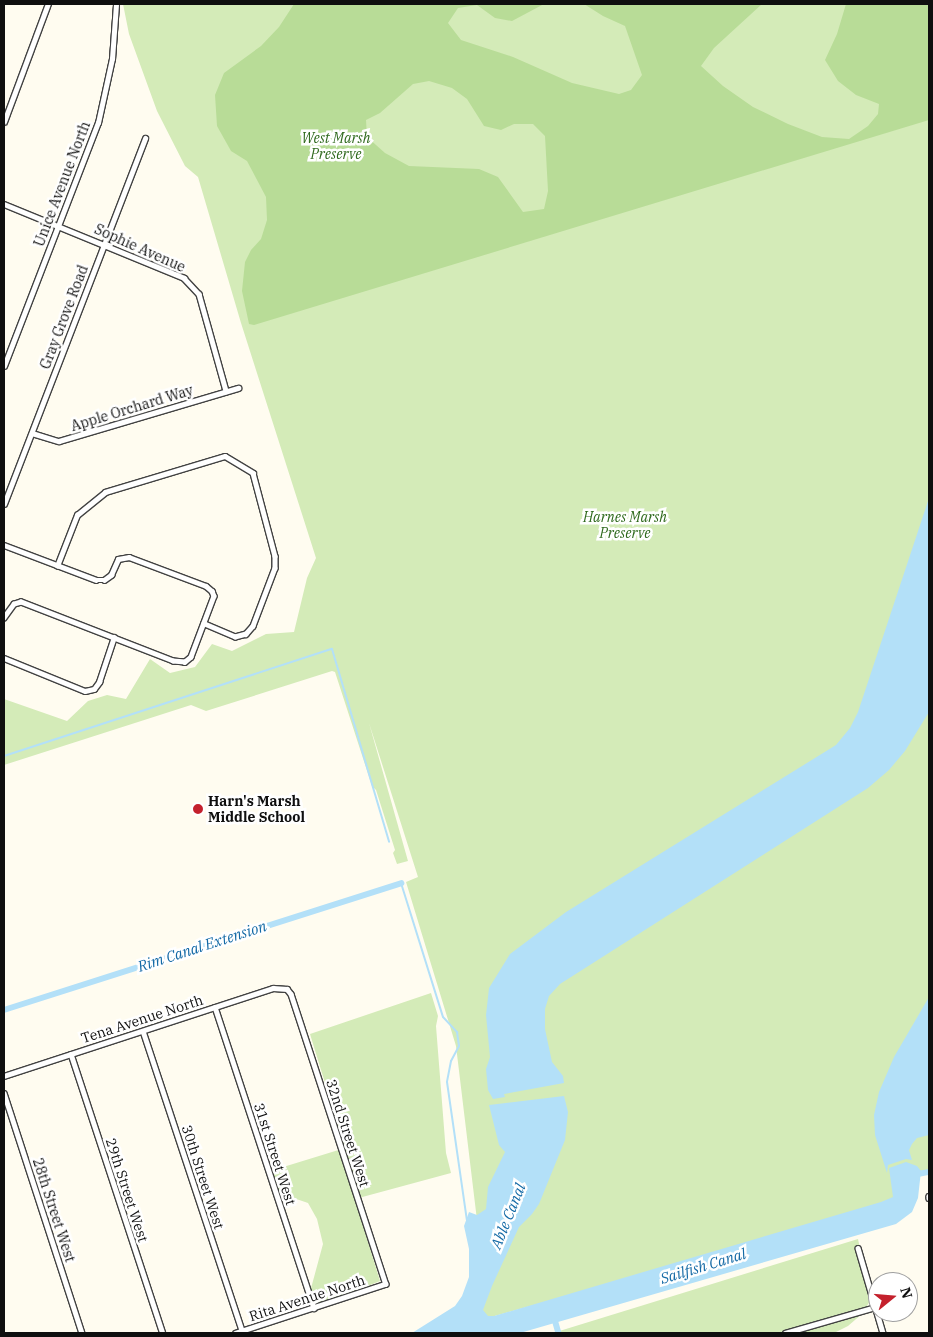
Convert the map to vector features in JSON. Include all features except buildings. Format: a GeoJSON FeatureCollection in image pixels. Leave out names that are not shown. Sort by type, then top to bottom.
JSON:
{"type":"FeatureCollection","features":[{"type":"Feature","properties":{"kind":"street"},"geometry":{"type":"LineString","coordinates":[[4,122],[48,4]]}},
{"type":"Feature","properties":{"kind":"street","name":"Unice Avenue North"},"geometry":{"type":"LineString","coordinates":[[4,366],[59,225],[104,101],[112,59],[116,4]]}},
{"type":"Feature","properties":{"kind":"street","name":"Gray Grove Road"},"geometry":{"type":"LineString","coordinates":[[4,504],[145,138]]}},
{"type":"Feature","properties":{"kind":"street","name":"Sophie Avenue"},"geometry":{"type":"LineString","coordinates":[[4,204],[184,278],[199,294],[226,391]]}},
{"type":"Feature","properties":{"kind":"street","name":"Apple Orchard Way"},"geometry":{"type":"LineString","coordinates":[[32,433],[59,441],[238,388]]}},
{"type":"Feature","properties":{"kind":"street"},"geometry":{"type":"LineString","coordinates":[[57,566],[78,515],[105,492],[225,456],[253,473],[275,556],[275,568],[253,626],[246,634],[235,637],[204,624]]}},
{"type":"Feature","properties":{"kind":"street"},"geometry":{"type":"LineString","coordinates":[[4,545],[96,580],[104,580],[111,575],[118,559],[129,557],[206,586],[212,591],[214,596],[191,657],[185,662],[173,661],[21,602],[14,604],[4,620]]}},
{"type":"Feature","properties":{"kind":"street"},"geometry":{"type":"LineString","coordinates":[[4,658],[85,691],[94,689],[99,682],[114,637]]}},
{"type":"Feature","properties":{"kind":"street","name":"Tena Avenue North"},"geometry":{"type":"LineString","coordinates":[[4,1076],[273,988],[287,989]]}},
{"type":"Feature","properties":{"kind":"street","name":"32nd Street West"},"geometry":{"type":"LineString","coordinates":[[287,989],[291,994],[386,1284]]}},
{"type":"Feature","properties":{"kind":"street","name":"31st Street West"},"geometry":{"type":"LineString","coordinates":[[215,1007],[314,1308]]}},
{"type":"Feature","properties":{"kind":"street","name":"30th Street West"},"geometry":{"type":"LineString","coordinates":[[144,1031],[242,1331]]}},
{"type":"Feature","properties":{"kind":"street","name":"29th Street West"},"geometry":{"type":"LineString","coordinates":[[71,1054],[162,1333]]}},
{"type":"Feature","properties":{"kind":"street","name":"28th Street West"},"geometry":{"type":"LineString","coordinates":[[4,1093],[82,1333]]}},
{"type":"Feature","properties":{"kind":"street"},"geometry":{"type":"LineString","coordinates":[[858,1248],[868,1283]]}},
{"type":"Feature","properties":{"kind":"street","name":"Rita Avenue North"},"geometry":{"type":"LineString","coordinates":[[236,1333],[386,1284]]}},
{"type":"Feature","properties":{"kind":"street"},"geometry":{"type":"LineString","coordinates":[[785,1333],[798,1331],[868,1309]]}},
{"type":"Feature","properties":{"kind":"green space","name":"Harnes Marsh Preserve"},"geometry":{"type":"Polygon","coordinates":[[[123,4],[929,4],[929,1171],[899,1180],[894,1205],[462,1325],[483,1270],[456,1046],[406,882],[418,877],[369,723],[408,861],[397,864],[393,853],[395,850],[376,790],[372,786],[335,672],[332,671],[206,711],[191,705],[4,765],[4,699],[67,721],[88,701],[107,695],[126,699],[150,659],[170,673],[195,667],[212,644],[232,651],[266,634],[294,632],[307,578],[316,558],[241,323],[198,177],[185,166],[157,111],[129,34],[123,4]]]}},
{"type":"Feature","properties":{"kind":"green space","name":"West Marsh Preserve"},"geometry":{"type":"Polygon","coordinates":[[[294,4],[544,4],[512,21],[495,18],[477,5],[458,8],[448,23],[461,40],[513,57],[572,83],[619,94],[631,90],[642,75],[625,26],[603,16],[584,4],[762,4],[714,48],[701,66],[723,86],[753,107],[788,124],[822,137],[849,139],[868,126],[878,114],[879,104],[856,95],[838,81],[825,60],[837,34],[846,4],[929,4],[929,120],[254,325],[249,324],[242,291],[245,262],[251,250],[261,239],[267,220],[266,197],[247,161],[231,151],[217,126],[215,95],[224,73],[261,46],[279,27],[294,4]],[[429,81],[413,84],[380,113],[366,120],[367,137],[385,153],[409,166],[479,169],[498,177],[523,212],[544,209],[548,191],[545,136],[533,124],[514,124],[501,130],[484,126],[467,99],[452,88],[429,81]]]}},
{"type":"Feature","properties":{"kind":"green space"},"geometry":{"type":"Polygon","coordinates":[[[431,993],[438,1016],[436,1026],[446,1153],[451,1173],[355,1199],[380,1281],[313,1308],[310,1292],[323,1244],[317,1219],[308,1203],[273,1191],[267,1172],[345,1148],[310,1034],[431,993]]]}},
{"type":"Feature","properties":{"kind":"green space"},"geometry":{"type":"Polygon","coordinates":[[[858,1239],[868,1285],[868,1304],[863,1313],[848,1326],[836,1332],[553,1333],[858,1239]]]}},
{"type":"Feature","properties":{"kind":"water"},"geometry":{"type":"Polygon","coordinates":[[[929,498],[929,712],[905,751],[889,770],[868,788],[560,984],[549,996],[545,1009],[545,1029],[552,1062],[563,1076],[564,1083],[504,1094],[505,1097],[493,1099],[488,1090],[486,1069],[490,1057],[486,1015],[489,988],[510,954],[566,912],[836,745],[850,728],[858,712],[929,498]]]}},
{"type":"Feature","properties":{"kind":"water"},"geometry":{"type":"Polygon","coordinates":[[[929,997],[929,1135],[917,1138],[912,1144],[909,1150],[912,1160],[906,1159],[888,1165],[887,1173],[875,1135],[874,1115],[879,1092],[894,1057],[929,997]]]}},
{"type":"Feature","properties":{"kind":"water"},"geometry":{"type":"Polygon","coordinates":[[[564,1096],[568,1112],[565,1140],[539,1204],[519,1227],[492,1286],[483,1310],[488,1316],[494,1316],[881,1202],[893,1197],[889,1168],[906,1162],[917,1166],[921,1171],[918,1198],[912,1212],[896,1224],[520,1333],[412,1333],[455,1306],[462,1296],[469,1277],[469,1249],[464,1226],[469,1212],[477,1215],[486,1209],[488,1187],[505,1152],[499,1145],[489,1105],[564,1096]]]}},
{"type":"Feature","properties":{"kind":"waterway"},"geometry":{"type":"LineString","coordinates":[[4,756],[332,649],[389,842]]}},
{"type":"Feature","properties":{"kind":"waterway"},"geometry":{"type":"LineString","coordinates":[[401,883],[443,1017],[457,1032],[459,1046],[451,1061],[447,1082],[467,1220]]}},
{"type":"Feature","properties":{"kind":"waterway","name":"Rim Canal Extension"},"geometry":{"type":"LineString","coordinates":[[4,1010],[401,883]]}},
{"type":"Feature","properties":{"kind":"waterway"},"geometry":{"type":"LineString","coordinates":[[913,1175],[929,1172]]}},
{"type":"Feature","properties":{"kind":"waterway"},"geometry":{"type":"LineString","coordinates":[[554,1316],[559,1333]]}},
{"type":"Feature","properties":{"kind":"place","name":"Harn's Marsh Middle School"},"geometry":{"type":"Point","coordinates":[198,809]}},
{"type":"Feature","properties":{"kind":"water label","name":"Able Canal"},"geometry":{"type":"Point","coordinates":[508,1216]}},
{"type":"Feature","properties":{"kind":"water label","name":"Sailfish Canal"},"geometry":{"type":"Point","coordinates":[703,1266]}}]}
